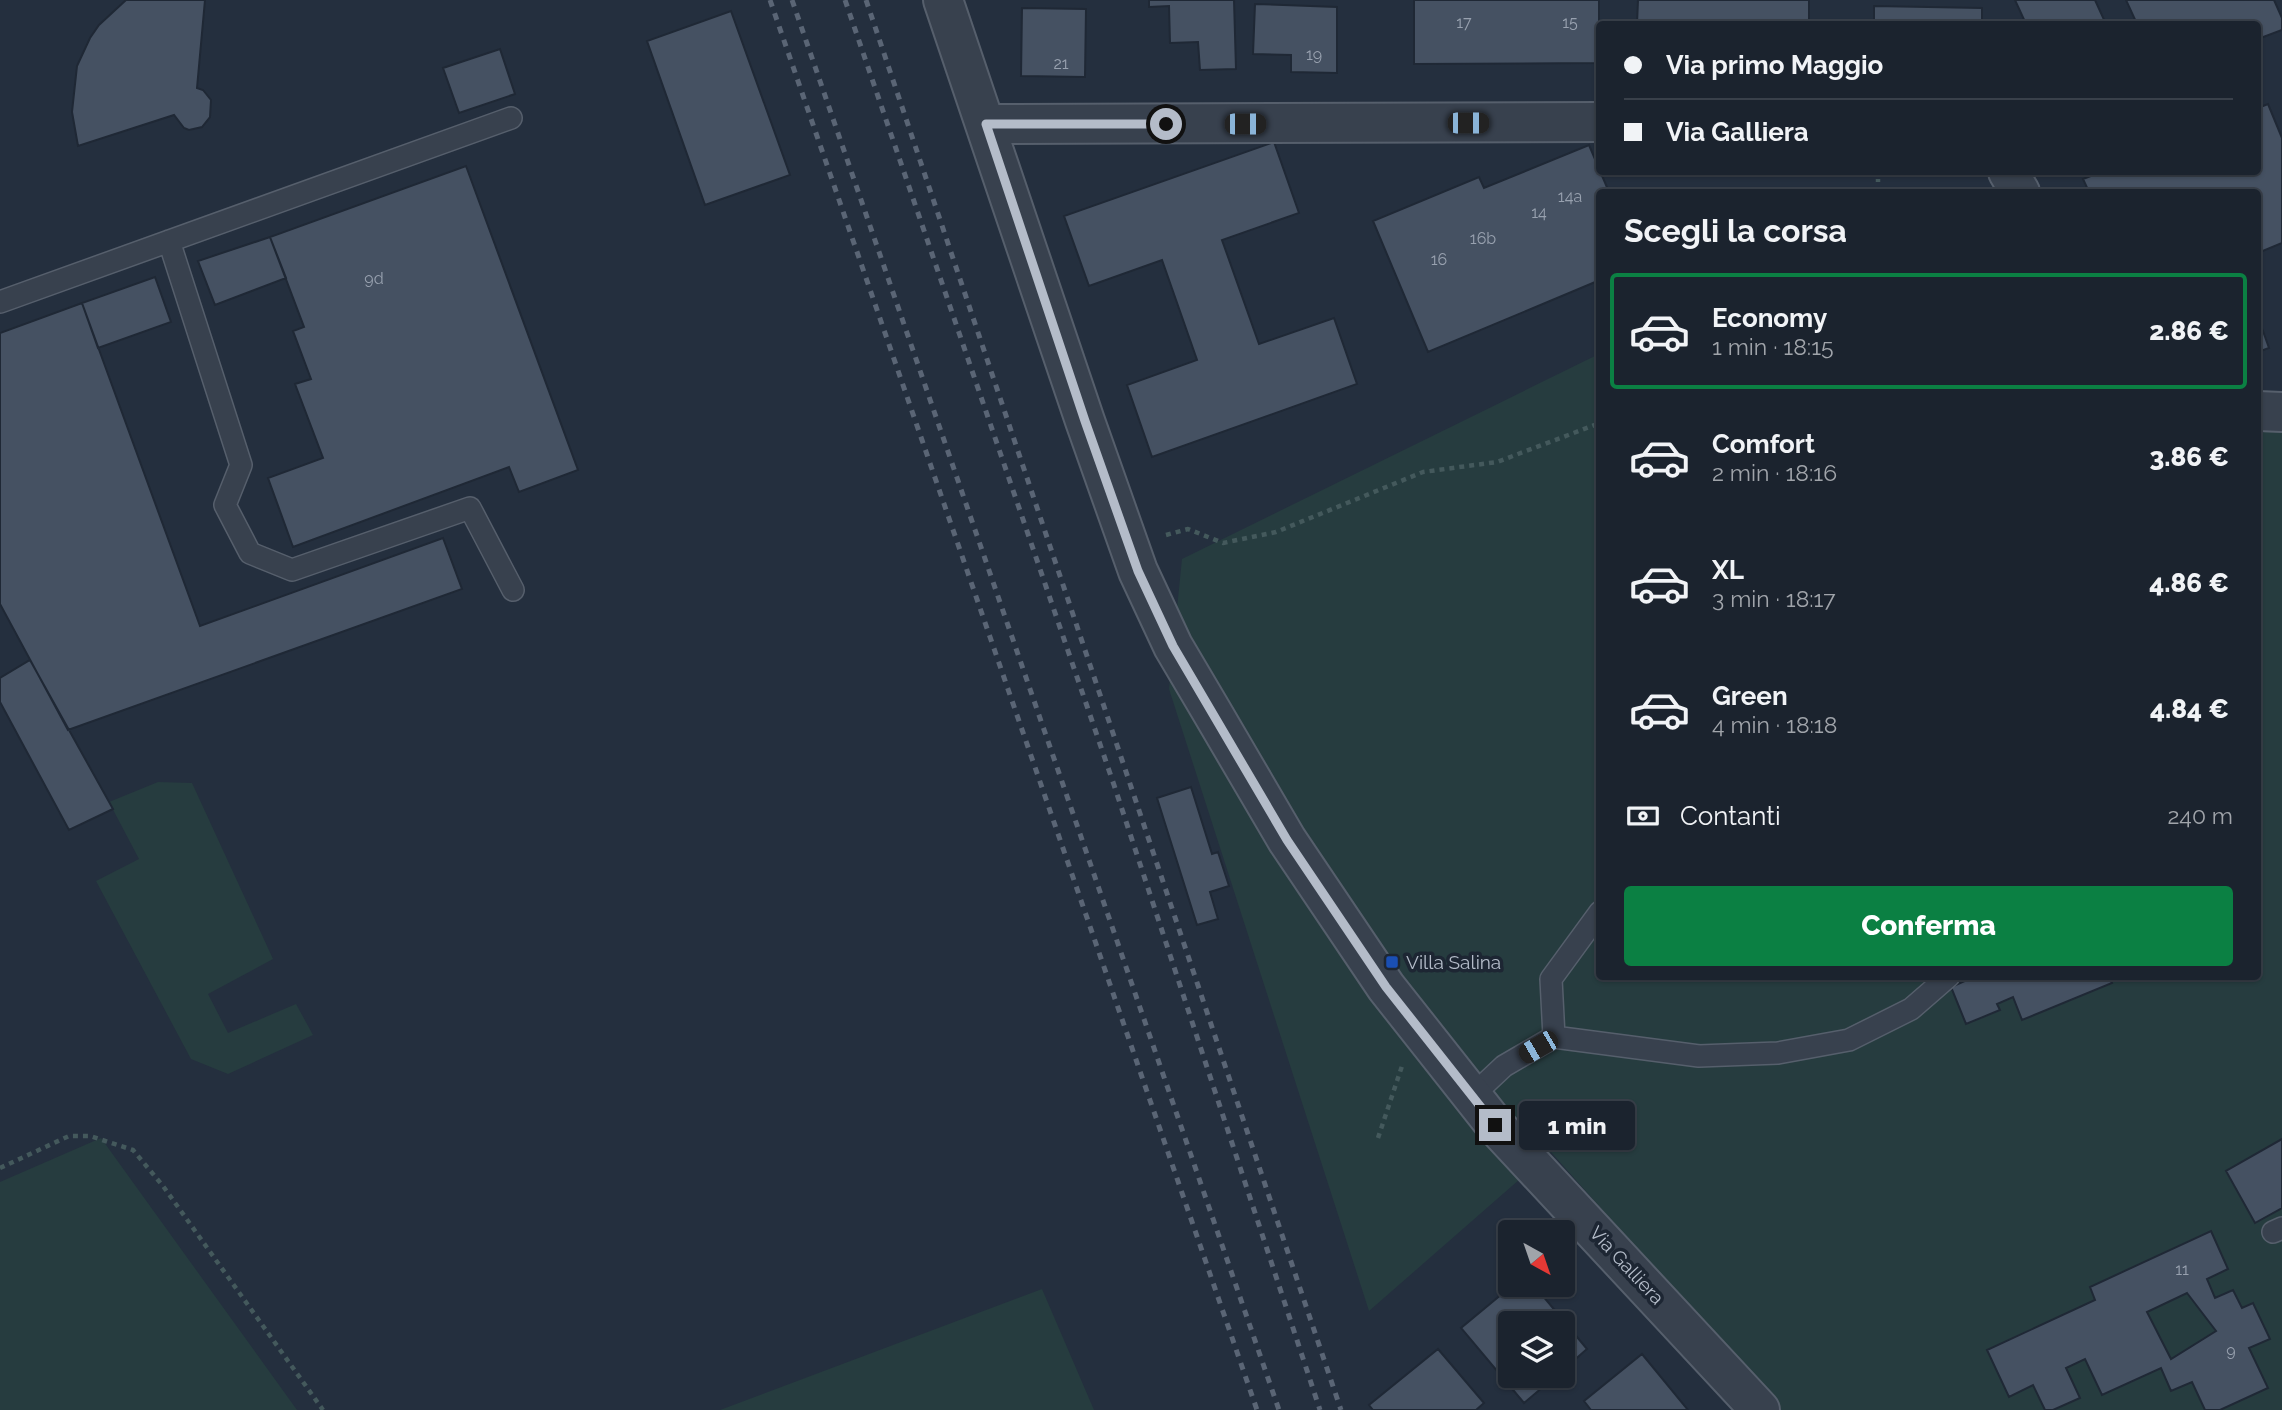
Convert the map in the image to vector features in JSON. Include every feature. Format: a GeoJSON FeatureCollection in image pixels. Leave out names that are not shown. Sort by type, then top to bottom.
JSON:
{"type":"FeatureCollection","features":[{"type":"Feature","properties":{"kind":"street","name":"Via Galliera"},"geometry":{"type":"LineString","coordinates":[[943,0],[1138,571],[1173,646],[1287,840],[1386,987],[1495,1125],[1760,1410]]}},
{"type":"Feature","properties":{"kind":"street"},"geometry":{"type":"LineString","coordinates":[[986,124],[1596,122]]}},
{"type":"Feature","properties":{"kind":"street"},"geometry":{"type":"LineString","coordinates":[[2261,411],[2282,412]]}},
{"type":"Feature","properties":{"kind":"lane"},"geometry":{"type":"LineString","coordinates":[[0,302],[511,118]]}},
{"type":"Feature","properties":{"kind":"lane"},"geometry":{"type":"LineString","coordinates":[[169,242],[241,465],[225,505],[250,553],[292,570],[470,508],[513,590]]}},
{"type":"Feature","properties":{"kind":"lane"},"geometry":{"type":"LineString","coordinates":[[1554,1037],[1551,979],[1596,917]]}},
{"type":"Feature","properties":{"kind":"lane"},"geometry":{"type":"LineString","coordinates":[[1472,1096],[1504,1066],[1554,1037],[1699,1056],[1778,1053],[1849,1040],[1911,1009],[1945,980]]}},
{"type":"Feature","properties":{"kind":"path"},"geometry":{"type":"LineString","coordinates":[[1878,179],[1878,189]]}},
{"type":"Feature","properties":{"kind":"path"},"geometry":{"type":"LineString","coordinates":[[1158,537],[1188,529],[1223,543],[1276,532],[1423,472],[1497,462],[1596,425]]}},
{"type":"Feature","properties":{"kind":"path"},"geometry":{"type":"LineString","coordinates":[[1378,1138],[1407,1054]]}},
{"type":"Feature","properties":{"kind":"path"},"geometry":{"type":"LineString","coordinates":[[0,1168],[69,1136],[90,1136],[133,1150],[163,1186],[323,1410]]}},
{"type":"Feature","properties":{"kind":"green space"},"geometry":{"type":"Polygon","coordinates":[[[1596,355],[1596,980],[2261,980],[2261,434],[2282,424],[2282,1410],[1780,1410],[1551,1152],[1369,1311],[1169,689],[1182,559],[1596,355]]]}},
{"type":"Feature","properties":{"kind":"green space"},"geometry":{"type":"Polygon","coordinates":[[[158,782],[192,783],[273,959],[208,994],[228,1033],[296,1004],[313,1035],[228,1074],[191,1059],[96,881],[139,859],[109,802],[158,782]]]}},
{"type":"Feature","properties":{"kind":"green space"},"geometry":{"type":"Polygon","coordinates":[[[101,1138],[297,1410],[0,1410],[0,1182],[101,1138]]]}},
{"type":"Feature","properties":{"kind":"green space"},"geometry":{"type":"Polygon","coordinates":[[[1042,1289],[1094,1410],[720,1410],[1042,1289]]]}},
{"type":"Feature","properties":{"kind":"building"},"geometry":{"type":"Polygon","coordinates":[[[126,0],[205,0],[197,88],[203,90],[211,100],[210,117],[202,127],[189,130],[184,128],[174,115],[78,146],[72,112],[77,66],[99,25],[126,0]]]}},
{"type":"Feature","properties":{"kind":"building"},"geometry":{"type":"Polygon","coordinates":[[[1149,0],[1234,0],[1236,69],[1200,70],[1198,42],[1170,43],[1169,6],[1149,7],[1149,0]]]}},
{"type":"Feature","properties":{"kind":"building"},"geometry":{"type":"Polygon","coordinates":[[[1414,0],[1599,0],[1596,63],[1414,64],[1414,0]]]}},
{"type":"Feature","properties":{"kind":"building"},"geometry":{"type":"Polygon","coordinates":[[[1638,0],[1809,0],[1809,21],[1637,21],[1638,0]]]}},
{"type":"Feature","properties":{"kind":"building"},"geometry":{"type":"Polygon","coordinates":[[[2015,0],[2095,0],[2105,21],[2025,21],[2015,0]]]}},
{"type":"Feature","properties":{"kind":"building"},"geometry":{"type":"Polygon","coordinates":[[[2126,0],[2274,0],[2282,18],[2282,30],[2261,38],[2261,21],[2136,21],[2126,0]]]}},
{"type":"Feature","properties":{"kind":"building"},"geometry":{"type":"Polygon","coordinates":[[[1255,4],[1337,7],[1337,73],[1291,72],[1291,55],[1253,54],[1255,4]]]}},
{"type":"Feature","properties":{"kind":"building"},"geometry":{"type":"Polygon","coordinates":[[[1874,6],[1982,8],[1982,21],[1874,21],[1874,6]]]}},
{"type":"Feature","properties":{"kind":"building"},"geometry":{"type":"Polygon","coordinates":[[[1022,8],[1086,9],[1085,77],[1021,76],[1022,8]]]}},
{"type":"Feature","properties":{"kind":"building"},"geometry":{"type":"Polygon","coordinates":[[[731,11],[790,175],[705,205],[647,41],[731,11]]]}},
{"type":"Feature","properties":{"kind":"building"},"geometry":{"type":"Polygon","coordinates":[[[500,49],[515,94],[459,113],[443,68],[500,49]]]}},
{"type":"Feature","properties":{"kind":"building"},"geometry":{"type":"Polygon","coordinates":[[[2268,104],[2282,138],[2282,243],[2261,252],[2261,189],[2088,189],[2083,179],[2093,175],[2261,175],[2261,107],[2268,104]]]}},
{"type":"Feature","properties":{"kind":"building"},"geometry":{"type":"Polygon","coordinates":[[[1274,142],[1299,213],[1222,240],[1259,344],[1334,318],[1357,384],[1152,457],[1127,385],[1197,360],[1162,260],[1089,286],[1064,216],[1274,142]]]}},
{"type":"Feature","properties":{"kind":"building"},"geometry":{"type":"Polygon","coordinates":[[[1589,145],[1596,161],[1596,175],[1602,175],[1608,189],[1596,189],[1596,282],[1428,352],[1373,221],[1479,177],[1484,188],[1589,145]]]}},
{"type":"Feature","properties":{"kind":"building"},"geometry":{"type":"Polygon","coordinates":[[[466,166],[578,470],[519,492],[509,467],[293,547],[268,478],[323,458],[295,384],[311,379],[293,331],[304,327],[270,237],[466,166]]]}},
{"type":"Feature","properties":{"kind":"building"},"geometry":{"type":"Polygon","coordinates":[[[270,237],[286,278],[215,305],[198,261],[270,237]]]}},
{"type":"Feature","properties":{"kind":"building"},"geometry":{"type":"Polygon","coordinates":[[[155,277],[171,322],[98,348],[82,303],[155,277]]]}},
{"type":"Feature","properties":{"kind":"building"},"geometry":{"type":"Polygon","coordinates":[[[82,303],[200,626],[443,538],[462,589],[68,730],[0,604],[0,333],[82,303]]]}},
{"type":"Feature","properties":{"kind":"building"},"geometry":{"type":"Polygon","coordinates":[[[2261,325],[2269,348],[2261,351],[2261,325]]]}},
{"type":"Feature","properties":{"kind":"building"},"geometry":{"type":"Polygon","coordinates":[[[30,660],[113,809],[69,830],[0,702],[0,678],[30,660]]]}},
{"type":"Feature","properties":{"kind":"building"},"geometry":{"type":"Polygon","coordinates":[[[1191,787],[1212,854],[1218,852],[1229,886],[1210,892],[1218,919],[1197,925],[1157,798],[1191,787]]]}},
{"type":"Feature","properties":{"kind":"building"},"geometry":{"type":"Polygon","coordinates":[[[1967,980],[2111,980],[2112,983],[2022,1020],[2013,997],[1997,1004],[2000,1010],[1966,1024],[1951,987],[1967,980]]]}},
{"type":"Feature","properties":{"kind":"building"},"geometry":{"type":"Polygon","coordinates":[[[2282,1139],[2282,1208],[2255,1223],[2226,1171],[2282,1139]]]}},
{"type":"Feature","properties":{"kind":"building"},"geometry":{"type":"Polygon","coordinates":[[[2211,1231],[2228,1269],[2207,1279],[2215,1298],[2233,1290],[2242,1308],[2253,1303],[2270,1339],[2249,1348],[2268,1388],[2220,1410],[2205,1410],[2192,1382],[2171,1391],[2161,1368],[2102,1395],[2085,1359],[2066,1368],[2080,1398],[2053,1410],[2045,1410],[2033,1385],[2009,1397],[1987,1350],[2095,1300],[2090,1287],[2211,1231]],[[2187,1293],[2147,1312],[2171,1359],[2216,1331],[2187,1293]]]}},
{"type":"Feature","properties":{"kind":"building"},"geometry":{"type":"Polygon","coordinates":[[[1498,1297],[1544,1297],[1555,1311],[1498,1311],[1498,1372],[1461,1328],[1498,1297]]]}},
{"type":"Feature","properties":{"kind":"building"},"geometry":{"type":"Polygon","coordinates":[[[1575,1335],[1587,1349],[1575,1360],[1575,1335]]]}},
{"type":"Feature","properties":{"kind":"building"},"geometry":{"type":"Polygon","coordinates":[[[1438,1349],[1484,1403],[1476,1410],[1373,1410],[1369,1405],[1438,1349]]]}},
{"type":"Feature","properties":{"kind":"building"},"geometry":{"type":"Polygon","coordinates":[[[1642,1354],[1688,1410],[1591,1410],[1584,1401],[1642,1354]]]}},
{"type":"Feature","properties":{"kind":"building"},"geometry":{"type":"Polygon","coordinates":[[[1511,1388],[1542,1388],[1524,1403],[1511,1388]]]}},
{"type":"Feature","properties":{"kind":"railway"},"geometry":{"type":"LineString","coordinates":[[770,0],[1257,1410]]}},
{"type":"Feature","properties":{"kind":"railway"},"geometry":{"type":"LineString","coordinates":[[792,0],[1279,1410]]}},
{"type":"Feature","properties":{"kind":"railway"},"geometry":{"type":"LineString","coordinates":[[845,0],[1114,785],[1320,1410]]}},
{"type":"Feature","properties":{"kind":"railway"},"geometry":{"type":"LineString","coordinates":[[866,0],[1341,1410]]}},
{"type":"Feature","properties":{"kind":"place","name":"Villa Salina"},"geometry":{"type":"Point","coordinates":[1392,962]}},
{"type":"Feature","properties":{"kind":"route"},"geometry":{"type":"LineString","coordinates":[[1166,124],[986,124],[1138,571],[1173,646],[1287,840],[1386,987],[1495,1125]]}}]}
